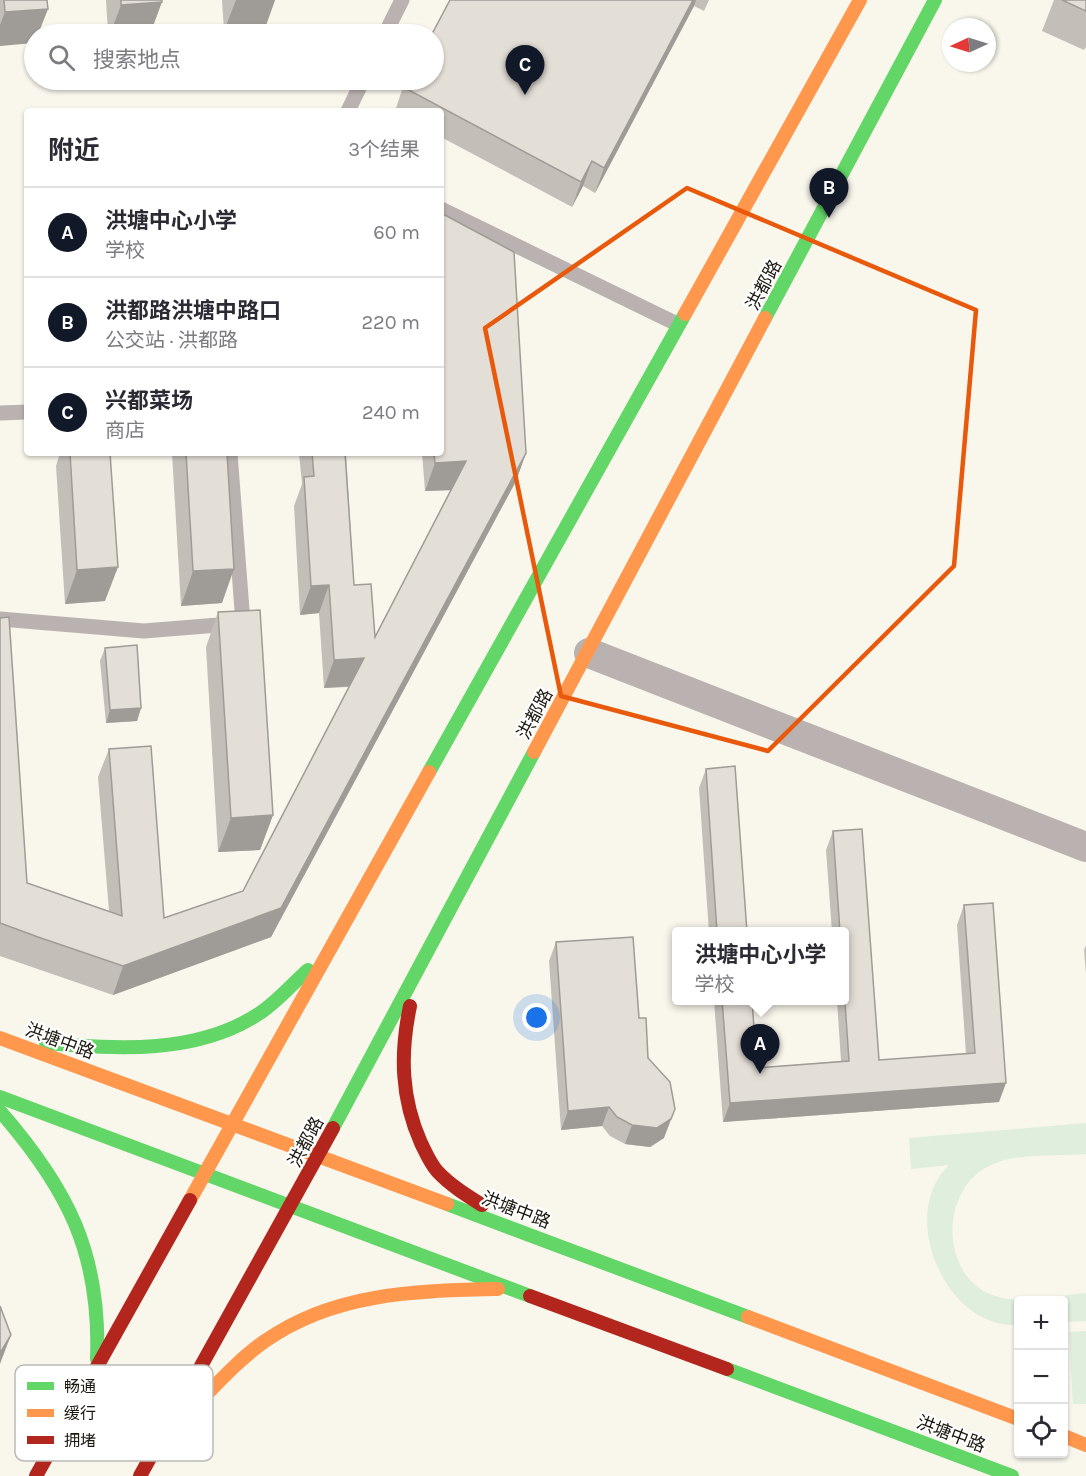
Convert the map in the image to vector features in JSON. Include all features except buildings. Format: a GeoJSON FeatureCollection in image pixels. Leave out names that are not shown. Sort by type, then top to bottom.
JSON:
{"type":"FeatureCollection","features":[{"type":"Feature","properties":{"kind":"main road"},"geometry":{"type":"LineString","coordinates":[[97,1365],[860,0]]}},
{"type":"Feature","properties":{"kind":"main road","name":"洪都路"},"geometry":{"type":"LineString","coordinates":[[202,1365],[320,1155],[935,0]]}},
{"type":"Feature","properties":{"kind":"main road"},"geometry":{"type":"LineString","coordinates":[[3,1039],[122,1047],[176,1044],[217,1033],[260,1013],[327,952]]}},
{"type":"Feature","properties":{"kind":"main road"},"geometry":{"type":"LineString","coordinates":[[419,970],[401,1062],[404,1095],[414,1127],[431,1164],[458,1190],[530,1234]]}},
{"type":"Feature","properties":{"kind":"main road","name":"洪塘中路"},"geometry":{"type":"LineString","coordinates":[[3,1039],[232,1122],[1014,1417]]}},
{"type":"Feature","properties":{"kind":"main road","name":"洪塘中路"},"geometry":{"type":"LineString","coordinates":[[0,1097],[205,1171],[1012,1476]]}},
{"type":"Feature","properties":{"kind":"main road"},"geometry":{"type":"LineString","coordinates":[[0,1112],[25,1138],[63,1196],[82,1235],[96,1283],[100,1334],[96,1365]]}},
{"type":"Feature","properties":{"kind":"main road"},"geometry":{"type":"LineString","coordinates":[[213,1390],[265,1341],[314,1312],[366,1296],[515,1288]]}},
{"type":"Feature","properties":{"kind":"main road"},"geometry":{"type":"LineString","coordinates":[[1068,1438],[1086,1445]]}},
{"type":"Feature","properties":{"kind":"main road"},"geometry":{"type":"LineString","coordinates":[[36,1476],[44,1461]]}},
{"type":"Feature","properties":{"kind":"main road","name":"洪都路"},"geometry":{"type":"LineString","coordinates":[[140,1476],[148,1461]]}},
{"type":"Feature","properties":{"kind":"street"},"geometry":{"type":"LineString","coordinates":[[589,652],[1086,848]]}},
{"type":"Feature","properties":{"kind":"lane"},"geometry":{"type":"LineString","coordinates":[[390,24],[402,0]]}},
{"type":"Feature","properties":{"kind":"lane"},"geometry":{"type":"LineString","coordinates":[[349,108],[358,90]]}},
{"type":"Feature","properties":{"kind":"lane"},"geometry":{"type":"LineString","coordinates":[[444,210],[677,324]]}},
{"type":"Feature","properties":{"kind":"lane"},"geometry":{"type":"LineString","coordinates":[[0,413],[24,412]]}},
{"type":"Feature","properties":{"kind":"lane"},"geometry":{"type":"LineString","coordinates":[[0,619],[144,631],[243,623],[230,456]]}},
{"type":"Feature","properties":{"kind":"highlighted area"},"geometry":{"type":"Polygon","coordinates":[[[687,188],[976,310],[954,566],[768,751],[561,696],[485,328],[687,188]]]}},
{"type":"Feature","properties":{"kind":"green space"},"geometry":{"type":"Polygon","coordinates":[[[1086,1123],[1086,1154],[1012,1158],[991,1165],[974,1177],[962,1193],[954,1213],[952,1233],[956,1253],[964,1272],[977,1286],[995,1296],[1014,1300],[1014,1324],[992,1321],[969,1309],[950,1289],[937,1265],[929,1238],[928,1211],[934,1186],[949,1165],[911,1169],[909,1138],[1086,1123]]]}},
{"type":"Feature","properties":{"kind":"green space"},"geometry":{"type":"Polygon","coordinates":[[[1086,1293],[1086,1321],[1068,1322],[1068,1296],[1063,1296],[1086,1293]]]}},
{"type":"Feature","properties":{"kind":"green space"},"geometry":{"type":"Polygon","coordinates":[[[1086,1331],[1086,1404],[1073,1404],[1069,1332],[1086,1331]]]}},
{"type":"Feature","properties":{"kind":"traffic: fast"},"geometry":{"type":"LineString","coordinates":[[765,318],[935,0]]}},
{"type":"Feature","properties":{"kind":"traffic: fast"},"geometry":{"type":"LineString","coordinates":[[429,772],[685,314]]}},
{"type":"Feature","properties":{"kind":"traffic: fast"},"geometry":{"type":"LineString","coordinates":[[333,1128],[534,752]]}},
{"type":"Feature","properties":{"kind":"traffic: fast"},"geometry":{"type":"LineString","coordinates":[[46,1043],[101,1047],[156,1046],[184,1043],[210,1036],[236,1027],[260,1013],[308,970]]}},
{"type":"Feature","properties":{"kind":"traffic: fast"},"geometry":{"type":"LineString","coordinates":[[0,1097],[530,1296]]}},
{"type":"Feature","properties":{"kind":"traffic: fast"},"geometry":{"type":"LineString","coordinates":[[0,1111],[44,1168],[62,1196],[76,1225],[93,1287],[97,1321],[97,1359]]}},
{"type":"Feature","properties":{"kind":"traffic: fast"},"geometry":{"type":"LineString","coordinates":[[447,1204],[748,1317]]}},
{"type":"Feature","properties":{"kind":"traffic: fast"},"geometry":{"type":"LineString","coordinates":[[727,1369],[1012,1476]]}},
{"type":"Feature","properties":{"kind":"traffic: slow"},"geometry":{"type":"LineString","coordinates":[[685,314],[860,0]]}},
{"type":"Feature","properties":{"kind":"traffic: slow"},"geometry":{"type":"LineString","coordinates":[[534,752],[765,318]]}},
{"type":"Feature","properties":{"kind":"traffic: slow"},"geometry":{"type":"LineString","coordinates":[[190,1200],[429,772]]}},
{"type":"Feature","properties":{"kind":"traffic: slow"},"geometry":{"type":"LineString","coordinates":[[0,1038],[447,1204]]}},
{"type":"Feature","properties":{"kind":"traffic: slow"},"geometry":{"type":"LineString","coordinates":[[213,1387],[233,1367],[265,1341],[319,1312],[377,1297],[407,1293],[498,1289]]}},
{"type":"Feature","properties":{"kind":"traffic: slow"},"geometry":{"type":"LineString","coordinates":[[748,1317],[1014,1417]]}},
{"type":"Feature","properties":{"kind":"traffic: slow"},"geometry":{"type":"LineString","coordinates":[[1068,1438],[1086,1445]]}},
{"type":"Feature","properties":{"kind":"traffic: jam"},"geometry":{"type":"LineString","coordinates":[[410,1006],[405,1041],[404,1076],[414,1126],[426,1154],[437,1171],[464,1194],[482,1205]]}},
{"type":"Feature","properties":{"kind":"traffic: jam"},"geometry":{"type":"LineString","coordinates":[[202,1365],[333,1128]]}},
{"type":"Feature","properties":{"kind":"traffic: jam"},"geometry":{"type":"LineString","coordinates":[[98,1365],[190,1200]]}},
{"type":"Feature","properties":{"kind":"traffic: jam"},"geometry":{"type":"LineString","coordinates":[[530,1296],[727,1369]]}},
{"type":"Feature","properties":{"kind":"traffic: jam"},"geometry":{"type":"LineString","coordinates":[[36,1476],[44,1461]]}},
{"type":"Feature","properties":{"kind":"traffic: jam"},"geometry":{"type":"LineString","coordinates":[[140,1476],[148,1461]]}},
{"type":"Feature","properties":{"kind":"place","name":"兴都菜场"},"geometry":{"type":"Point","coordinates":[525,95]}},
{"type":"Feature","properties":{"kind":"place","name":"洪都路洪塘中路口"},"geometry":{"type":"Point","coordinates":[829,218]}},
{"type":"Feature","properties":{"kind":"place","name":"洪塘中心小学"},"geometry":{"type":"Point","coordinates":[760,1074]}}]}
